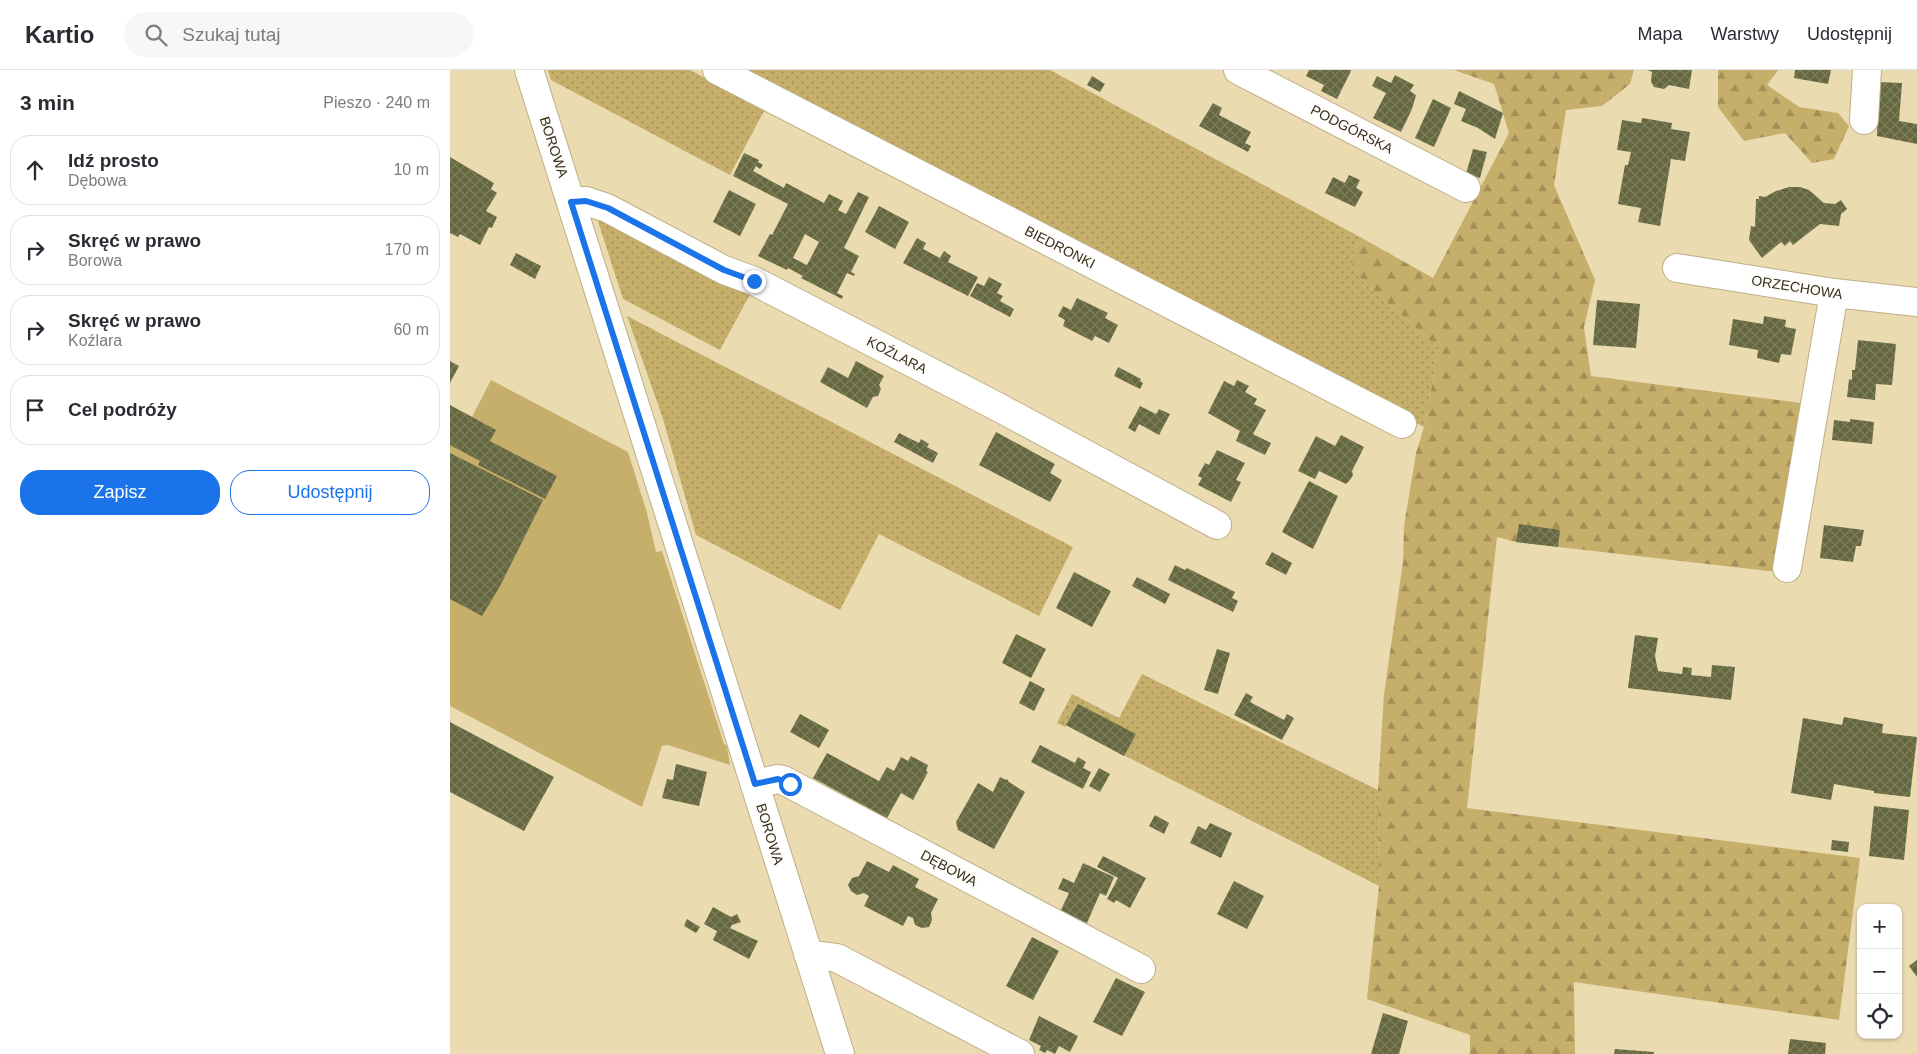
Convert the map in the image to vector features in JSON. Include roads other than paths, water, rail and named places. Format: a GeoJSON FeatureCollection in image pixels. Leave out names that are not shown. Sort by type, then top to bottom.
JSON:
{"type":"FeatureCollection","features":[{"type":"Feature","properties":{"kind":"street","name":"BOROWA"},"geometry":{"type":"LineString","coordinates":[[529,70],[840,1054]]}},
{"type":"Feature","properties":{"kind":"street","name":"BIEDRONKI"},"geometry":{"type":"LineString","coordinates":[[717,70],[1402,424]]}},
{"type":"Feature","properties":{"kind":"street","name":"PODGÓRSKA"},"geometry":{"type":"LineString","coordinates":[[1238,70],[1466,188]]}},
{"type":"Feature","properties":{"kind":"street"},"geometry":{"type":"LineString","coordinates":[[1864,120],[1867,70]]}},
{"type":"Feature","properties":{"kind":"street","name":"KOŹLARA"},"geometry":{"type":"LineString","coordinates":[[571,202],[586,201],[608,208],[724,270],[754,281],[990,402],[1217,525]]}},
{"type":"Feature","properties":{"kind":"street","name":"ORZECHOWA"},"geometry":{"type":"LineString","coordinates":[[1677,268],[1834,293],[1917,302]]}},
{"type":"Feature","properties":{"kind":"street"},"geometry":{"type":"LineString","coordinates":[[1787,568],[1834,293]]}},
{"type":"Feature","properties":{"kind":"street","name":"DĘBOWA"},"geometry":{"type":"LineString","coordinates":[[755,784],[778,779],[783,780],[1141,969]]}},
{"type":"Feature","properties":{"kind":"street"},"geometry":{"type":"LineString","coordinates":[[808,954],[837,958],[1020,1054]]}}]}
